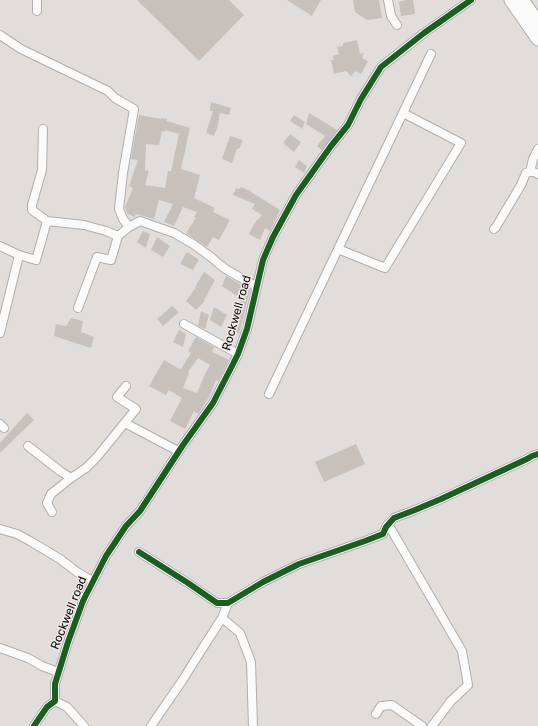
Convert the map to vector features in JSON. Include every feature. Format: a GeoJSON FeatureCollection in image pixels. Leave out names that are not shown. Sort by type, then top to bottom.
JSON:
{"type":"FeatureCollection","features":[{"type":"Feature","properties":{"kind":"main road"},"geometry":{"type":"LineString","coordinates":[[511,0],[538,39]]}},
{"type":"Feature","properties":{"kind":"main road"},"geometry":{"type":"LineString","coordinates":[[522,0],[538,23]]}},
{"type":"Feature","properties":{"kind":"street"},"geometry":{"type":"LineString","coordinates":[[36,11],[37,0]]}},
{"type":"Feature","properties":{"kind":"street"},"geometry":{"type":"LineString","coordinates":[[388,0],[391,16],[398,25]]}},
{"type":"Feature","properties":{"kind":"street","name":"Rockwell road"},"geometry":{"type":"LineString","coordinates":[[55,701],[55,684],[58,672],[75,620],[93,581],[106,556],[126,526],[140,511],[178,451],[213,402],[238,354],[247,329],[263,260],[273,237],[296,195],[348,125],[361,99],[381,67],[424,33],[471,0]]}},
{"type":"Feature","properties":{"kind":"street"},"geometry":{"type":"LineString","coordinates":[[0,35],[21,49],[108,91],[115,98],[134,109],[123,173],[120,209],[123,219],[129,227]]}},
{"type":"Feature","properties":{"kind":"street"},"geometry":{"type":"LineString","coordinates":[[269,394],[431,54]]}},
{"type":"Feature","properties":{"kind":"street"},"geometry":{"type":"LineString","coordinates":[[338,249],[385,268],[461,143],[403,113]]}},
{"type":"Feature","properties":{"kind":"street"},"geometry":{"type":"LineString","coordinates":[[43,129],[42,170],[32,205],[32,210],[47,221],[84,225],[118,236]]}},
{"type":"Feature","properties":{"kind":"street"},"geometry":{"type":"LineString","coordinates":[[494,229],[521,185],[526,173],[534,173],[533,159],[538,149]]}},
{"type":"Feature","properties":{"kind":"street"},"geometry":{"type":"LineString","coordinates":[[0,246],[19,255],[36,260],[47,221]]}},
{"type":"Feature","properties":{"kind":"street"},"geometry":{"type":"LineString","coordinates":[[78,308],[97,257],[111,260],[118,236],[129,227],[140,221],[174,233],[199,248],[228,270],[257,287]]}},
{"type":"Feature","properties":{"kind":"street"},"geometry":{"type":"LineString","coordinates":[[0,333],[19,255]]}},
{"type":"Feature","properties":{"kind":"street"},"geometry":{"type":"LineString","coordinates":[[184,324],[238,354]]}},
{"type":"Feature","properties":{"kind":"street"},"geometry":{"type":"LineString","coordinates":[[52,512],[47,503],[52,494],[86,468],[97,457],[136,410],[117,397],[126,386]]}},
{"type":"Feature","properties":{"kind":"street"},"geometry":{"type":"LineString","coordinates":[[125,423],[178,451]]}},
{"type":"Feature","properties":{"kind":"street"},"geometry":{"type":"LineString","coordinates":[[28,446],[71,478]]}},
{"type":"Feature","properties":{"kind":"street"},"geometry":{"type":"LineString","coordinates":[[139,552],[217,603],[228,603],[299,564],[383,534],[388,524],[394,518],[442,499],[538,454]]}},
{"type":"Feature","properties":{"kind":"street"},"geometry":{"type":"LineString","coordinates":[[388,524],[462,651],[468,685],[451,701],[432,726]]}},
{"type":"Feature","properties":{"kind":"street"},"geometry":{"type":"LineString","coordinates":[[0,529],[17,534],[30,541],[93,581]]}},
{"type":"Feature","properties":{"kind":"street"},"geometry":{"type":"LineString","coordinates":[[151,726],[222,618],[228,603]]}},
{"type":"Feature","properties":{"kind":"street"},"geometry":{"type":"LineString","coordinates":[[222,618],[240,632],[251,662],[253,726]]}},
{"type":"Feature","properties":{"kind":"street"},"geometry":{"type":"LineString","coordinates":[[0,648],[28,658],[42,666],[58,672]]}},
{"type":"Feature","properties":{"kind":"street"},"geometry":{"type":"LineString","coordinates":[[34,726],[47,707],[55,701],[67,706],[84,726]]}},
{"type":"Feature","properties":{"kind":"street"},"geometry":{"type":"LineString","coordinates":[[376,714],[381,706],[392,705],[422,726]]}},
{"type":"Feature","properties":{"kind":"building"},"geometry":{"type":"Polygon","coordinates":[[[137,0],[229,0],[244,15],[199,61],[137,0]]]}},
{"type":"Feature","properties":{"kind":"building"},"geometry":{"type":"Polygon","coordinates":[[[287,0],[321,0],[312,16],[287,0]]]}},
{"type":"Feature","properties":{"kind":"building"},"geometry":{"type":"Polygon","coordinates":[[[353,0],[379,0],[382,18],[367,20],[355,12],[353,0]]]}},
{"type":"Feature","properties":{"kind":"building"},"geometry":{"type":"Polygon","coordinates":[[[413,0],[415,14],[401,16],[399,2],[413,0]]]}},
{"type":"Feature","properties":{"kind":"building"},"geometry":{"type":"Polygon","coordinates":[[[357,40],[360,54],[364,53],[362,58],[368,61],[361,74],[355,71],[351,76],[346,71],[334,74],[331,60],[334,60],[333,56],[339,54],[337,47],[343,46],[343,43],[357,40]]]}},
{"type":"Feature","properties":{"kind":"building"},"geometry":{"type":"Polygon","coordinates":[[[211,102],[231,108],[229,115],[220,113],[214,136],[206,133],[213,111],[210,111],[211,102]]]}},
{"type":"Feature","properties":{"kind":"building"},"geometry":{"type":"Polygon","coordinates":[[[309,113],[337,130],[322,150],[317,146],[325,136],[306,124],[309,113]]]}},
{"type":"Feature","properties":{"kind":"building"},"geometry":{"type":"Polygon","coordinates":[[[139,115],[167,119],[167,121],[190,128],[181,169],[200,175],[194,198],[215,208],[213,212],[230,220],[219,240],[213,237],[207,247],[186,233],[196,218],[194,217],[197,212],[183,207],[174,226],[164,222],[173,204],[159,200],[154,219],[136,214],[134,217],[127,213],[125,207],[133,188],[129,186],[138,160],[131,159],[139,115]],[[165,130],[165,132],[162,131],[159,145],[146,144],[145,170],[149,171],[145,185],[165,188],[168,171],[171,171],[179,134],[165,130]]]}},
{"type":"Feature","properties":{"kind":"building"},"geometry":{"type":"Polygon","coordinates":[[[294,115],[305,122],[302,129],[290,121],[294,115]]]}},
{"type":"Feature","properties":{"kind":"building"},"geometry":{"type":"Polygon","coordinates":[[[290,134],[301,142],[294,152],[283,143],[290,134]]]}},
{"type":"Feature","properties":{"kind":"building"},"geometry":{"type":"Polygon","coordinates":[[[230,136],[243,140],[239,149],[237,149],[232,163],[222,159],[230,136]]]}},
{"type":"Feature","properties":{"kind":"building"},"geometry":{"type":"Polygon","coordinates":[[[299,160],[307,166],[304,173],[295,167],[299,160]]]}},
{"type":"Feature","properties":{"kind":"building"},"geometry":{"type":"Polygon","coordinates":[[[241,187],[251,191],[280,210],[270,231],[265,228],[260,240],[249,234],[254,224],[262,215],[252,209],[255,204],[233,195],[236,188],[239,189],[241,187]]]}},
{"type":"Feature","properties":{"kind":"building"},"geometry":{"type":"Polygon","coordinates":[[[143,231],[150,234],[146,248],[137,242],[143,231]]]}},
{"type":"Feature","properties":{"kind":"building"},"geometry":{"type":"Polygon","coordinates":[[[157,237],[170,246],[163,257],[151,250],[157,237]]]}},
{"type":"Feature","properties":{"kind":"building"},"geometry":{"type":"Polygon","coordinates":[[[187,252],[198,259],[193,270],[180,264],[187,252]]]}},
{"type":"Feature","properties":{"kind":"building"},"geometry":{"type":"Polygon","coordinates":[[[204,272],[215,280],[204,300],[205,301],[196,310],[186,301],[204,272]]]}},
{"type":"Feature","properties":{"kind":"building"},"geometry":{"type":"Polygon","coordinates":[[[226,276],[250,290],[239,334],[234,331],[237,321],[242,286],[237,296],[222,286],[226,276]]]}},
{"type":"Feature","properties":{"kind":"building"},"geometry":{"type":"Polygon","coordinates":[[[172,306],[179,312],[163,326],[157,319],[172,306]]]}},
{"type":"Feature","properties":{"kind":"building"},"geometry":{"type":"Polygon","coordinates":[[[214,307],[227,315],[221,327],[210,320],[214,307]]]}},
{"type":"Feature","properties":{"kind":"building"},"geometry":{"type":"Polygon","coordinates":[[[201,311],[209,315],[205,329],[198,326],[201,311]]]}},
{"type":"Feature","properties":{"kind":"building"},"geometry":{"type":"Polygon","coordinates":[[[71,318],[83,321],[81,332],[94,337],[91,348],[54,336],[56,324],[66,326],[71,318]]]}},
{"type":"Feature","properties":{"kind":"building"},"geometry":{"type":"Polygon","coordinates":[[[179,330],[186,334],[183,347],[173,342],[179,330]]]}},
{"type":"Feature","properties":{"kind":"building"},"geometry":{"type":"Polygon","coordinates":[[[196,337],[214,347],[212,352],[229,360],[218,381],[216,380],[209,397],[198,414],[194,411],[185,429],[170,421],[182,398],[169,390],[166,395],[149,386],[164,360],[178,368],[177,370],[179,368],[181,369],[191,353],[188,351],[196,337]],[[198,358],[188,372],[189,373],[183,388],[197,393],[210,365],[198,358]]]}},
{"type":"Feature","properties":{"kind":"building"},"geometry":{"type":"Polygon","coordinates":[[[27,413],[34,420],[0,453],[0,443],[27,413]]]}},
{"type":"Feature","properties":{"kind":"building"},"geometry":{"type":"Polygon","coordinates":[[[356,444],[365,464],[324,482],[315,462],[356,444]]]}},
{"type":"Feature","properties":{"kind":"cycle path"},"geometry":{"type":"LineString","coordinates":[[34,726],[47,707],[55,701],[55,684],[68,642],[83,601],[106,556],[126,526],[140,511],[183,445],[213,403],[238,354],[247,329],[263,260],[273,237],[296,195],[348,125],[361,99],[381,67],[424,33],[471,0]]}},
{"type":"Feature","properties":{"kind":"cycle path"},"geometry":{"type":"LineString","coordinates":[[139,552],[217,603],[228,603],[263,582],[299,564],[383,534],[386,527],[394,518],[441,499],[538,454]]}}]}
